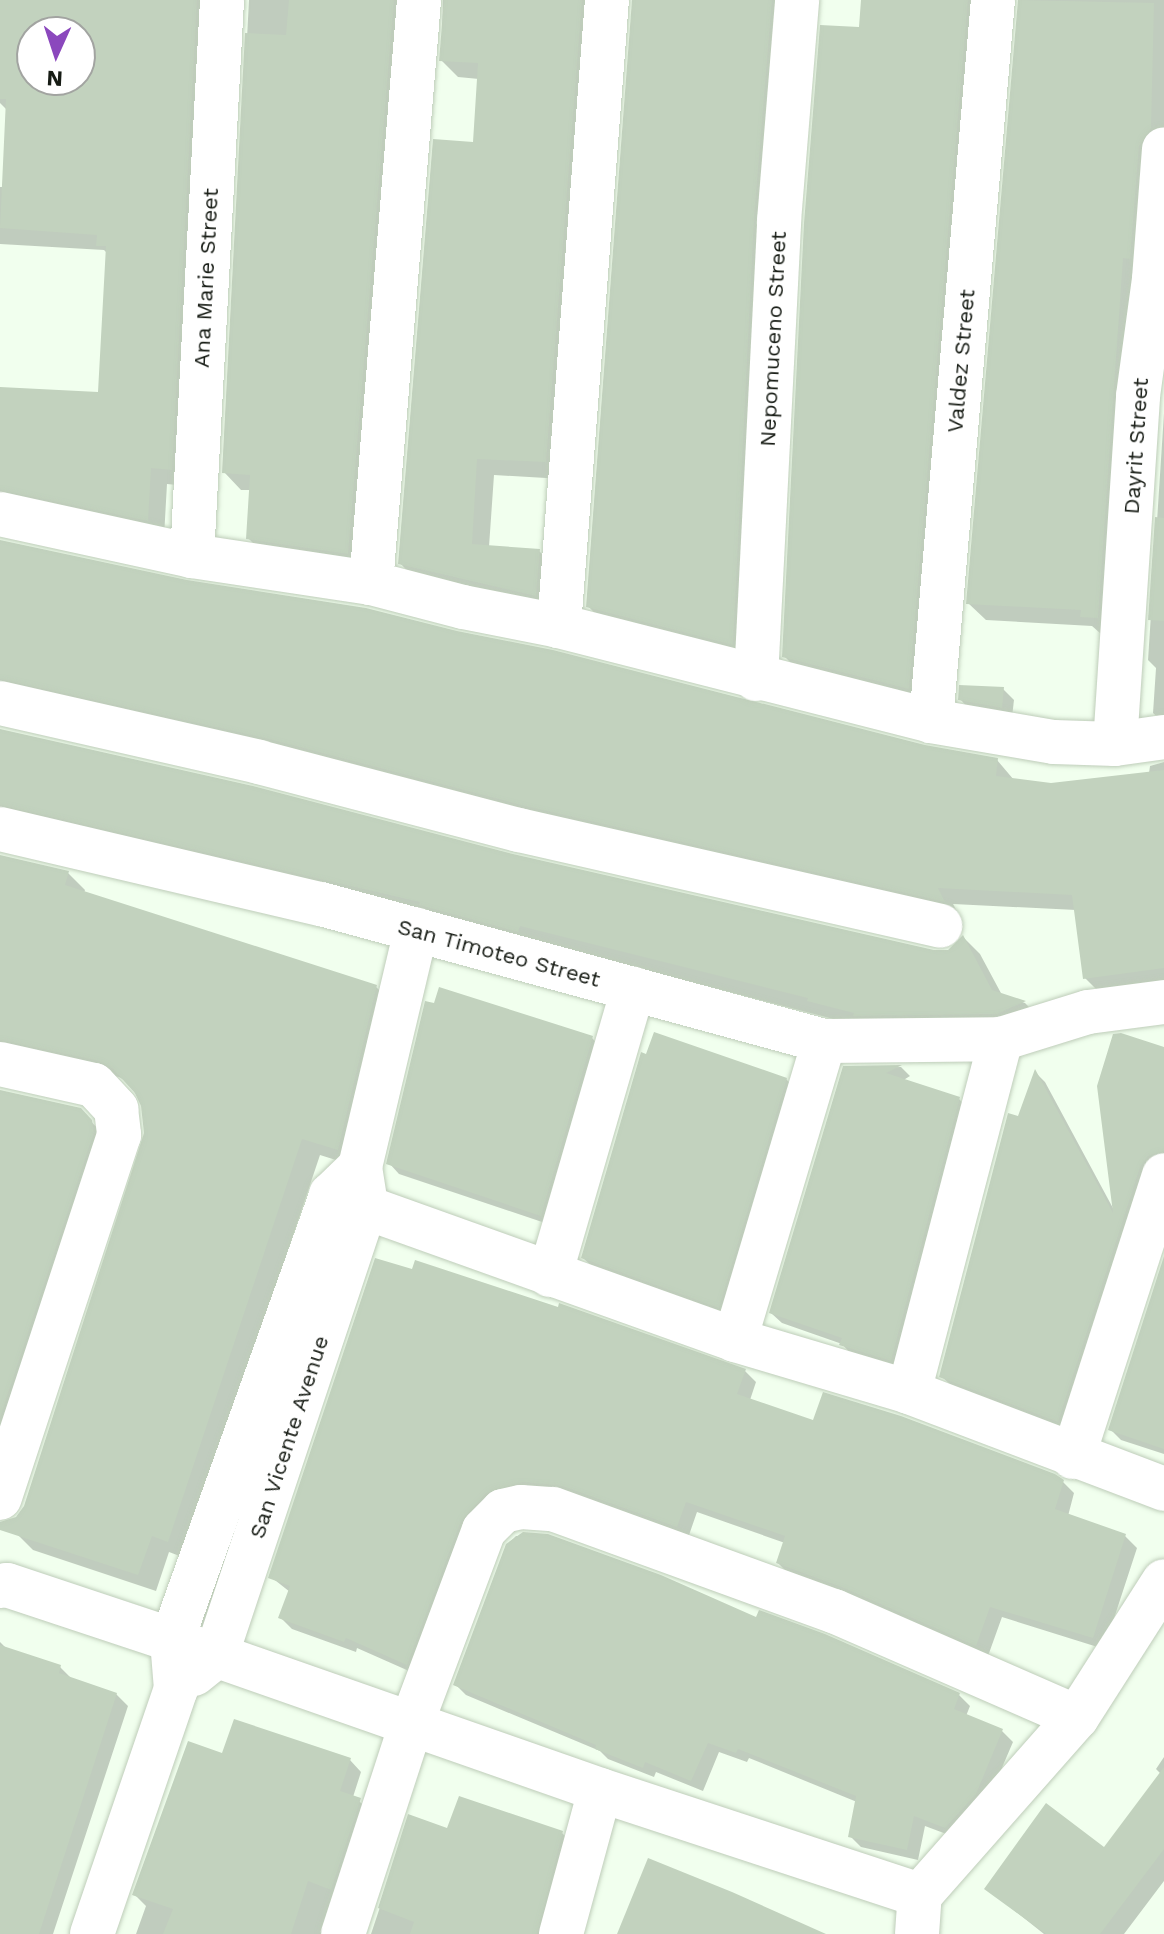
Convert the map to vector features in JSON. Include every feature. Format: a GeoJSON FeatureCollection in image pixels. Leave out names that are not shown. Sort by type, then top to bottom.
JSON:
{"type":"FeatureCollection","features":[{"type":"Feature","properties":{"kind":"street","name":"Ana Marie Street"},"geometry":{"type":"LineString","coordinates":[[192,556],[222,0]]}},
{"type":"Feature","properties":{"kind":"street"},"geometry":{"type":"LineString","coordinates":[[371,583],[419,0]]}},
{"type":"Feature","properties":{"kind":"street"},"geometry":{"type":"LineString","coordinates":[[559,626],[607,0]]}},
{"type":"Feature","properties":{"kind":"street","name":"Nepomuceno Street"},"geometry":{"type":"LineString","coordinates":[[756,679],[779,221],[797,0]]}},
{"type":"Feature","properties":{"kind":"street","name":"Valdez Street"},"geometry":{"type":"LineString","coordinates":[[931,721],[993,0]]}},
{"type":"Feature","properties":{"kind":"street","name":"Dayrit Street"},"geometry":{"type":"LineString","coordinates":[[1115,744],[1138,396],[1154,279],[1164,149]]}},
{"type":"Feature","properties":{"kind":"street"},"geometry":{"type":"LineString","coordinates":[[0,514],[192,556],[371,583],[463,607],[559,626],[756,679],[931,721],[1054,742],[1115,744],[1164,737]]}},
{"type":"Feature","properties":{"kind":"street"},"geometry":{"type":"LineString","coordinates":[[0,703],[259,762],[519,830],[940,926]]}},
{"type":"Feature","properties":{"kind":"street","name":"San Timoteo Street"},"geometry":{"type":"LineString","coordinates":[[0,829],[321,904],[824,1041],[1001,1039],[1088,1012],[1164,1002]]}},
{"type":"Feature","properties":{"kind":"street","name":"San Vicente Avenue"},"geometry":{"type":"LineString","coordinates":[[216,1656],[352,1189],[416,930]]}},
{"type":"Feature","properties":{"kind":"street"},"geometry":{"type":"LineString","coordinates":[[550,1275],[633,989]]}},
{"type":"Feature","properties":{"kind":"street"},"geometry":{"type":"LineString","coordinates":[[909,1392],[1001,1039]]}},
{"type":"Feature","properties":{"kind":"street"},"geometry":{"type":"LineString","coordinates":[[735,1340],[824,1041]]}},
{"type":"Feature","properties":{"kind":"street"},"geometry":{"type":"LineString","coordinates":[[0,1064],[94,1085],[116,1109],[119,1135],[0,1498]]}},
{"type":"Feature","properties":{"kind":"street"},"geometry":{"type":"LineString","coordinates":[[1073,1457],[1164,1175]]}},
{"type":"Feature","properties":{"kind":"street"},"geometry":{"type":"LineString","coordinates":[[352,1189],[550,1275],[735,1340],[909,1392],[1073,1457],[1164,1489]]}},
{"type":"Feature","properties":{"kind":"street","name":"San Vicente Avenue"},"geometry":{"type":"LineString","coordinates":[[92,1934],[176,1689],[172,1640],[352,1189]]}},
{"type":"Feature","properties":{"kind":"street"},"geometry":{"type":"LineString","coordinates":[[343,1934],[411,1725],[484,1530],[503,1511],[521,1507],[553,1509],[834,1611],[1077,1717]]}},
{"type":"Feature","properties":{"kind":"street"},"geometry":{"type":"LineString","coordinates":[[2,1582],[600,1790],[919,1914],[1077,1717],[1164,1581]]}},
{"type":"Feature","properties":{"kind":"street"},"geometry":{"type":"LineString","coordinates":[[176,1689],[216,1656]]}},
{"type":"Feature","properties":{"kind":"street"},"geometry":{"type":"LineString","coordinates":[[561,1934],[600,1790]]}},
{"type":"Feature","properties":{"kind":"building"},"geometry":{"type":"Polygon","coordinates":[[[0,0],[197,0],[172,470],[151,468],[148,521],[0,490],[0,387],[98,392],[106,246],[96,246],[97,235],[0,228],[6,99],[0,99],[0,0]]]}},
{"type":"Feature","properties":{"kind":"building"},"geometry":{"type":"Polygon","coordinates":[[[289,0],[394,0],[348,554],[246,539],[250,475],[222,473],[245,33],[286,35],[289,0]]]}},
{"type":"Feature","properties":{"kind":"building"},"geometry":{"type":"Polygon","coordinates":[[[444,0],[582,0],[546,462],[477,459],[472,544],[540,549],[536,596],[398,564],[433,139],[473,142],[478,63],[439,61],[444,0]]]}},
{"type":"Feature","properties":{"kind":"building"},"geometry":{"type":"Polygon","coordinates":[[[632,0],[772,0],[754,219],[733,645],[586,607],[632,0]]]}},
{"type":"Feature","properties":{"kind":"building"},"geometry":{"type":"Polygon","coordinates":[[[861,0],[968,0],[909,689],[782,657],[804,223],[820,25],[859,27],[861,0]]]}},
{"type":"Feature","properties":{"kind":"building"},"geometry":{"type":"Polygon","coordinates":[[[1018,0],[1154,3],[1151,128],[1139,146],[1130,259],[1123,258],[1098,618],[1080,617],[1081,610],[966,604],[1018,0]]]}},
{"type":"Feature","properties":{"kind":"building"},"geometry":{"type":"Polygon","coordinates":[[[1155,517],[1164,518],[1164,621],[1148,620],[1155,517]]]}},
{"type":"Feature","properties":{"kind":"building"},"geometry":{"type":"Polygon","coordinates":[[[0,540],[187,580],[366,608],[457,631],[553,650],[925,745],[998,758],[996,776],[1051,783],[1164,770],[1164,968],[1083,979],[1072,895],[938,888],[945,902],[525,806],[265,738],[0,679],[0,540]]]}},
{"type":"Feature","properties":{"kind":"building"},"geometry":{"type":"Polygon","coordinates":[[[959,685],[1004,687],[1002,708],[958,700],[959,685]]]}},
{"type":"Feature","properties":{"kind":"building"},"geometry":{"type":"Polygon","coordinates":[[[0,729],[253,786],[513,854],[934,950],[948,950],[963,935],[992,990],[1026,1001],[997,1014],[853,1016],[854,1013],[807,1001],[808,998],[520,926],[518,932],[419,905],[420,902],[0,805],[0,729]]]}},
{"type":"Feature","properties":{"kind":"building"},"geometry":{"type":"Polygon","coordinates":[[[0,855],[69,871],[65,885],[377,985],[338,1150],[302,1139],[168,1542],[152,1536],[138,1575],[0,1530],[0,1522],[16,1517],[24,1506],[144,1133],[141,1106],[135,1093],[112,1068],[99,1061],[0,1040],[0,855]]]}},
{"type":"Feature","properties":{"kind":"building"},"geometry":{"type":"Polygon","coordinates":[[[439,987],[593,1036],[541,1216],[386,1164],[425,1001],[434,1003],[439,987]]]}},
{"type":"Feature","properties":{"kind":"building"},"geometry":{"type":"Polygon","coordinates":[[[654,1032],[787,1078],[719,1308],[581,1258],[641,1052],[646,1054],[654,1032]]]}},
{"type":"Feature","properties":{"kind":"building"},"geometry":{"type":"Polygon","coordinates":[[[1121,1033],[1164,1047],[1164,1151],[1148,1156],[1140,1167],[1058,1422],[939,1377],[1008,1113],[1018,1116],[1035,1069],[1113,1213],[1097,1086],[1113,1034],[1121,1033]]]}},
{"type":"Feature","properties":{"kind":"building"},"geometry":{"type":"Polygon","coordinates":[[[902,1065],[886,1073],[960,1097],[891,1361],[839,1345],[842,1338],[769,1313],[843,1066],[902,1065]]]}},
{"type":"Feature","properties":{"kind":"building"},"geometry":{"type":"Polygon","coordinates":[[[0,1090],[81,1108],[92,1120],[94,1132],[0,1418],[0,1090]]]}},
{"type":"Feature","properties":{"kind":"building"},"geometry":{"type":"Polygon","coordinates":[[[1164,1256],[1164,1449],[1108,1430],[1164,1256]]]}},
{"type":"Feature","properties":{"kind":"building"},"geometry":{"type":"Polygon","coordinates":[[[375,1258],[412,1269],[415,1260],[558,1307],[559,1303],[746,1369],[737,1394],[813,1420],[823,1392],[901,1416],[1055,1474],[1064,1480],[1055,1509],[1126,1534],[1093,1638],[990,1607],[976,1646],[844,1588],[776,1563],[785,1536],[686,1502],[677,1527],[562,1486],[523,1482],[486,1493],[461,1521],[407,1665],[346,1638],[344,1642],[278,1618],[290,1586],[268,1578],[375,1258]]]}},
{"type":"Feature","properties":{"kind":"building"},"geometry":{"type":"Polygon","coordinates":[[[523,1532],[548,1534],[661,1575],[756,1617],[759,1610],[825,1634],[960,1693],[954,1709],[1003,1729],[976,1794],[945,1828],[914,1816],[907,1850],[848,1837],[856,1796],[738,1749],[736,1753],[708,1743],[691,1781],[645,1762],[643,1768],[595,1749],[596,1745],[453,1685],[506,1544],[523,1532]]]}},
{"type":"Feature","properties":{"kind":"building"},"geometry":{"type":"Polygon","coordinates":[[[0,1645],[61,1665],[59,1673],[117,1693],[39,1934],[0,1934],[0,1645]]]}},
{"type":"Feature","properties":{"kind":"building"},"geometry":{"type":"Polygon","coordinates":[[[234,1719],[351,1758],[340,1791],[361,1798],[331,1890],[308,1881],[291,1934],[163,1934],[173,1909],[132,1895],[188,1741],[222,1753],[234,1719]]]}},
{"type":"Feature","properties":{"kind":"building"},"geometry":{"type":"Polygon","coordinates":[[[1164,1767],[1164,1849],[1100,1934],[1046,1934],[984,1889],[1046,1803],[1104,1847],[1164,1767]]]}},
{"type":"Feature","properties":{"kind":"building"},"geometry":{"type":"Polygon","coordinates":[[[459,1796],[563,1831],[537,1934],[410,1934],[414,1922],[378,1908],[408,1814],[447,1828],[459,1796]]]}},
{"type":"Feature","properties":{"kind":"building"},"geometry":{"type":"Polygon","coordinates":[[[648,1858],[732,1892],[826,1934],[617,1934],[648,1858]]]}}]}
